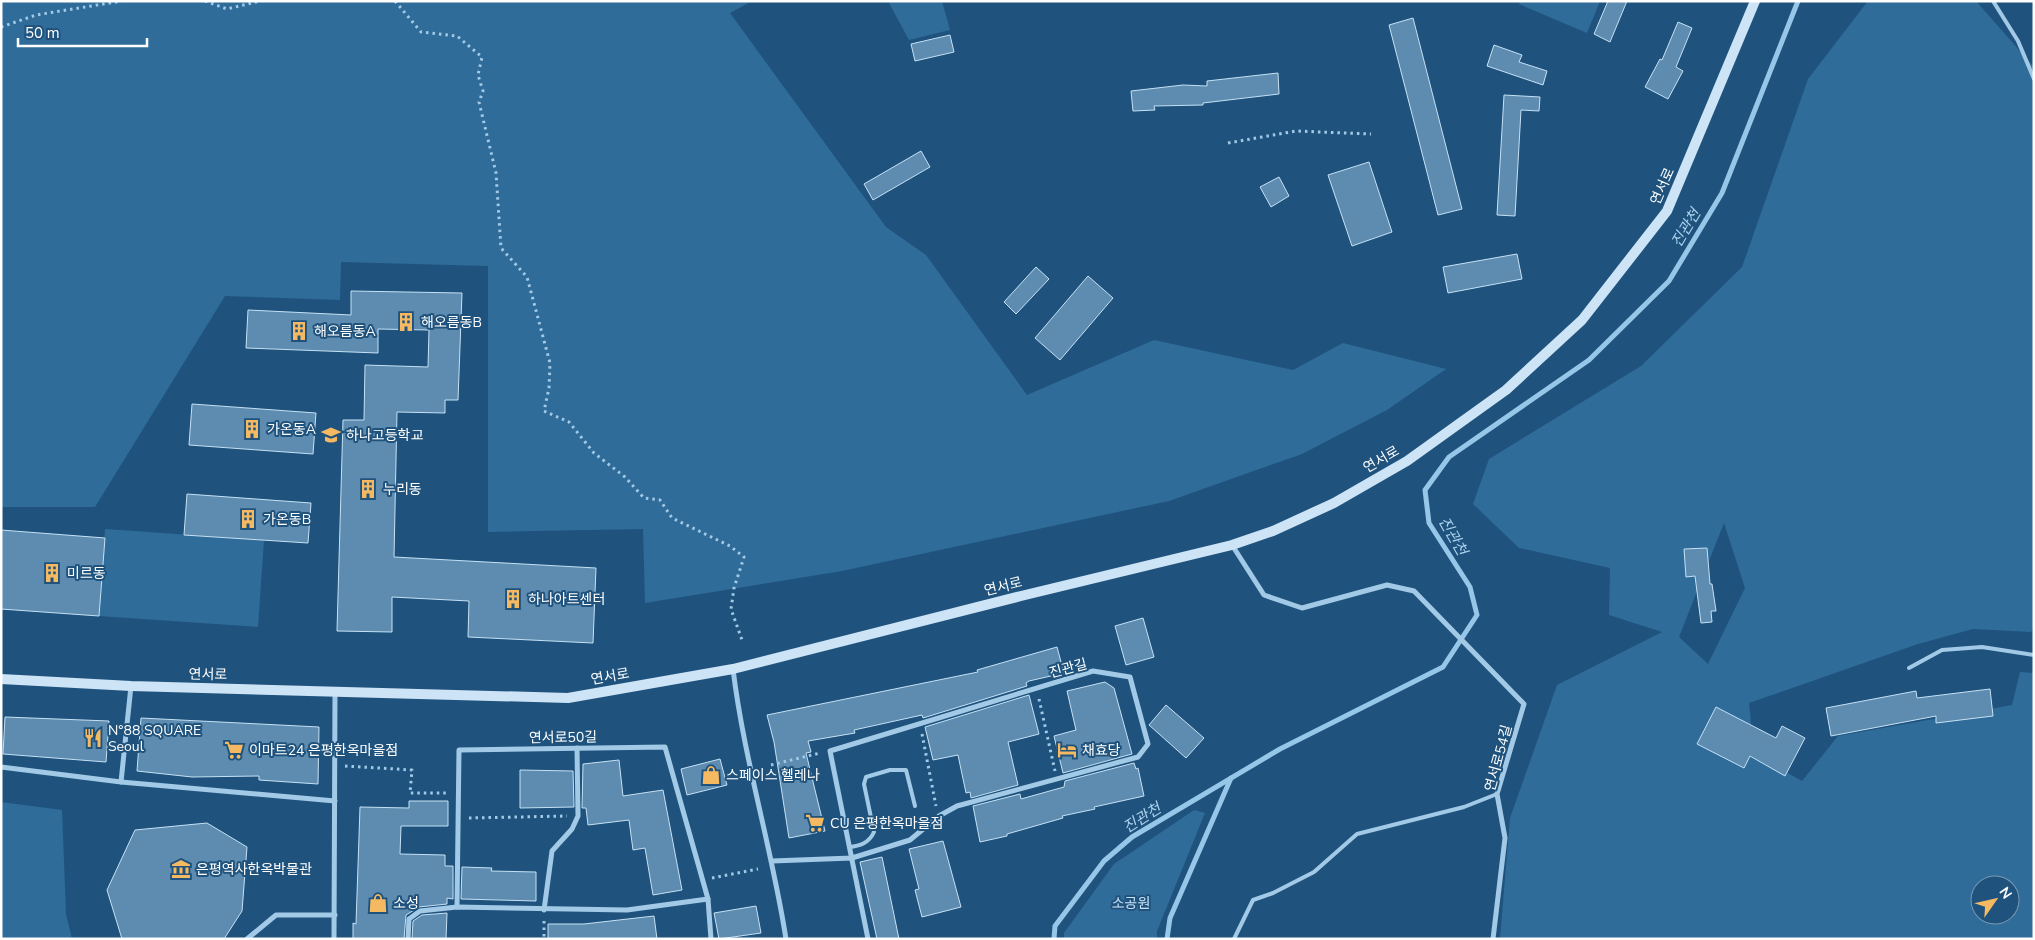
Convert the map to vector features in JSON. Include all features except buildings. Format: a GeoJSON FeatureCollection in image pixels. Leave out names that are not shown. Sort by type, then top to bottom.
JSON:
{"type":"FeatureCollection","features":[{"type":"Feature","properties":{"kind":"main road","name":"연서로"},"geometry":{"type":"LineString","coordinates":[[1,679],[131,686],[335,690],[568,698],[733,670],[1021,596],[1232,545],[1273,531],[1334,503],[1407,461],[1506,390],[1582,320],[1667,211],[1755,1]]}},
{"type":"Feature","properties":{"kind":"street","name":"연서로54길"},"geometry":{"type":"LineString","coordinates":[[1232,545],[1264,595],[1302,608],[1387,585],[1414,591],[1524,704],[1497,794],[1505,838],[1493,939]]}},
{"type":"Feature","properties":{"kind":"street"},"geometry":{"type":"LineString","coordinates":[[733,670],[740,717],[772,860],[786,939]]}},
{"type":"Feature","properties":{"kind":"street","name":"진관길"},"geometry":{"type":"LineString","coordinates":[[772,860],[852,858],[910,840],[939,816],[957,806],[1138,757],[1148,744],[1130,678],[1092,671],[830,751]]}},
{"type":"Feature","properties":{"kind":"street"},"geometry":{"type":"LineString","coordinates":[[121,782],[131,686]]}},
{"type":"Feature","properties":{"kind":"street"},"geometry":{"type":"LineString","coordinates":[[334,939],[335,690]]}},
{"type":"Feature","properties":{"kind":"street","name":"연서로50길"},"geometry":{"type":"LineString","coordinates":[[457,907],[459,750],[665,747],[708,899],[712,939]]}},
{"type":"Feature","properties":{"kind":"street"},"geometry":{"type":"LineString","coordinates":[[544,910],[552,851],[572,829],[578,816],[578,748]]}},
{"type":"Feature","properties":{"kind":"street"},"geometry":{"type":"LineString","coordinates":[[830,751],[868,939]]}},
{"type":"Feature","properties":{"kind":"street"},"geometry":{"type":"LineString","coordinates":[[1,767],[121,782],[335,801]]}},
{"type":"Feature","properties":{"kind":"street"},"geometry":{"type":"LineString","coordinates":[[408,939],[409,919],[420,910],[457,907],[626,910],[708,899]]}},
{"type":"Feature","properties":{"kind":"street"},"geometry":{"type":"LineString","coordinates":[[247,939],[276,915],[335,914]]}},
{"type":"Feature","properties":{"kind":"lane"},"geometry":{"type":"LineString","coordinates":[[1993,1],[2018,41],[2034,79]]}},
{"type":"Feature","properties":{"kind":"lane"},"geometry":{"type":"LineString","coordinates":[[1909,668],[1942,650],[1982,647],[2034,655]]}},
{"type":"Feature","properties":{"kind":"lane"},"geometry":{"type":"LineString","coordinates":[[849,847],[864,844],[871,839],[874,832],[864,784],[866,777],[890,770],[906,770],[915,806]]}},
{"type":"Feature","properties":{"kind":"lane"},"geometry":{"type":"LineString","coordinates":[[1234,939],[1253,900],[1273,893],[1314,872],[1357,834],[1464,807],[1497,794]]}},
{"type":"Feature","properties":{"kind":"path"},"geometry":{"type":"LineString","coordinates":[[1,27],[36,15],[122,1]]}},
{"type":"Feature","properties":{"kind":"path"},"geometry":{"type":"LineString","coordinates":[[205,1],[227,9],[260,1]]}},
{"type":"Feature","properties":{"kind":"path"},"geometry":{"type":"LineString","coordinates":[[395,1],[421,32],[457,36],[482,57],[478,75],[483,91],[479,102],[496,173],[502,248],[527,277],[550,363],[549,388],[544,411],[569,422],[594,453],[625,476],[644,498],[660,500],[672,518],[730,546],[744,557],[734,588],[731,609],[742,640]]}},
{"type":"Feature","properties":{"kind":"path"},"geometry":{"type":"LineString","coordinates":[[1228,143],[1296,131],[1370,134]]}},
{"type":"Feature","properties":{"kind":"path"},"geometry":{"type":"LineString","coordinates":[[1036,688],[1056,778]]}},
{"type":"Feature","properties":{"kind":"path"},"geometry":{"type":"LineString","coordinates":[[920,724],[939,816]]}},
{"type":"Feature","properties":{"kind":"path"},"geometry":{"type":"LineString","coordinates":[[771,765],[830,751]]}},
{"type":"Feature","properties":{"kind":"path"},"geometry":{"type":"LineString","coordinates":[[335,766],[412,770],[410,793],[458,793]]}},
{"type":"Feature","properties":{"kind":"path"},"geometry":{"type":"LineString","coordinates":[[458,819],[578,816]]}},
{"type":"Feature","properties":{"kind":"path"},"geometry":{"type":"LineString","coordinates":[[702,880],[758,869]]}},
{"type":"Feature","properties":{"kind":"path"},"geometry":{"type":"LineString","coordinates":[[544,910],[544,939]]}},
{"type":"Feature","properties":{"kind":"green space"},"geometry":{"type":"Polygon","coordinates":[[[1,1],[752,1],[730,13],[886,227],[926,255],[1027,395],[1154,340],[1293,370],[1343,343],[1446,369],[1387,410],[1302,454],[1169,501],[842,571],[645,603],[643,529],[488,532],[488,266],[341,262],[340,300],[225,296],[95,507],[1,507],[1,1]]]}},
{"type":"Feature","properties":{"kind":"green space"},"geometry":{"type":"Polygon","coordinates":[[[888,1],[942,1],[950,30],[909,40],[888,1]]]}},
{"type":"Feature","properties":{"kind":"green space"},"geometry":{"type":"Polygon","coordinates":[[[1520,1],[1600,1],[1587,33],[1519,4],[1520,1]]]}},
{"type":"Feature","properties":{"kind":"green space"},"geometry":{"type":"Polygon","coordinates":[[[1868,1],[1976,1],[2034,67],[2034,627],[2031,632],[1973,629],[1918,644],[1749,703],[1754,754],[1802,781],[1838,736],[2012,705],[2020,672],[2034,673],[2034,939],[1500,939],[1510,818],[1557,685],[1662,632],[1609,615],[1610,568],[1519,548],[1473,504],[1489,459],[1641,366],[1742,267],[1808,79],[1868,1]],[[1724,523],[1679,637],[1708,664],[1745,588],[1724,523]]]}},
{"type":"Feature","properties":{"kind":"green space"},"geometry":{"type":"Polygon","coordinates":[[[105,529],[264,540],[258,627],[99,616],[105,529]]]}},
{"type":"Feature","properties":{"kind":"green space"},"geometry":{"type":"Polygon","coordinates":[[[1,802],[62,810],[66,914],[72,939],[1,939],[1,802]]]}},
{"type":"Feature","properties":{"kind":"green space","name":"소공원"},"geometry":{"type":"Polygon","coordinates":[[[1194,810],[1205,813],[1157,931],[1157,939],[1064,939],[1064,933],[1114,864],[1194,810]]]}},
{"type":"Feature","properties":{"kind":"waterway","name":"진관천"},"geometry":{"type":"LineString","coordinates":[[1054,939],[1055,926],[1104,861],[1132,837],[1280,749],[1443,667],[1477,615],[1470,587],[1429,523],[1425,490],[1449,457],[1589,360],[1669,281],[1722,193],[1798,1]]}},
{"type":"Feature","properties":{"kind":"waterway"},"geometry":{"type":"LineString","coordinates":[[1167,939],[1170,918],[1231,778]]}},
{"type":"Feature","properties":{"kind":"place","name":"해오름동B"},"geometry":{"type":"Point","coordinates":[406,322]}},
{"type":"Feature","properties":{"kind":"place","name":"해오름동A"},"geometry":{"type":"Point","coordinates":[299,331]}},
{"type":"Feature","properties":{"kind":"place","name":"가온동A"},"geometry":{"type":"Point","coordinates":[252,429]}},
{"type":"Feature","properties":{"kind":"place","name":"하나고등학교"},"geometry":{"type":"Point","coordinates":[331,435]}},
{"type":"Feature","properties":{"kind":"place","name":"누리동"},"geometry":{"type":"Point","coordinates":[368,489]}},
{"type":"Feature","properties":{"kind":"place","name":"가온동B"},"geometry":{"type":"Point","coordinates":[248,519]}},
{"type":"Feature","properties":{"kind":"place","name":"미르동"},"geometry":{"type":"Point","coordinates":[52,573]}},
{"type":"Feature","properties":{"kind":"place","name":"하나아트센터"},"geometry":{"type":"Point","coordinates":[513,599]}},
{"type":"Feature","properties":{"kind":"place","name":"N°88 SQUARE Seoul"},"geometry":{"type":"Point","coordinates":[93,738]}},
{"type":"Feature","properties":{"kind":"place","name":"이마트24 은평한옥마을점"},"geometry":{"type":"Point","coordinates":[234,750]}},
{"type":"Feature","properties":{"kind":"place","name":"채효당"},"geometry":{"type":"Point","coordinates":[1067,750]}},
{"type":"Feature","properties":{"kind":"place","name":"스페이스 헬레나"},"geometry":{"type":"Point","coordinates":[711,775]}},
{"type":"Feature","properties":{"kind":"place","name":"CU 은평한옥마을점"},"geometry":{"type":"Point","coordinates":[815,823]}},
{"type":"Feature","properties":{"kind":"place","name":"은평역사한옥박물관"},"geometry":{"type":"Point","coordinates":[181,869]}},
{"type":"Feature","properties":{"kind":"place","name":"소성"},"geometry":{"type":"Point","coordinates":[378,903]}}]}
